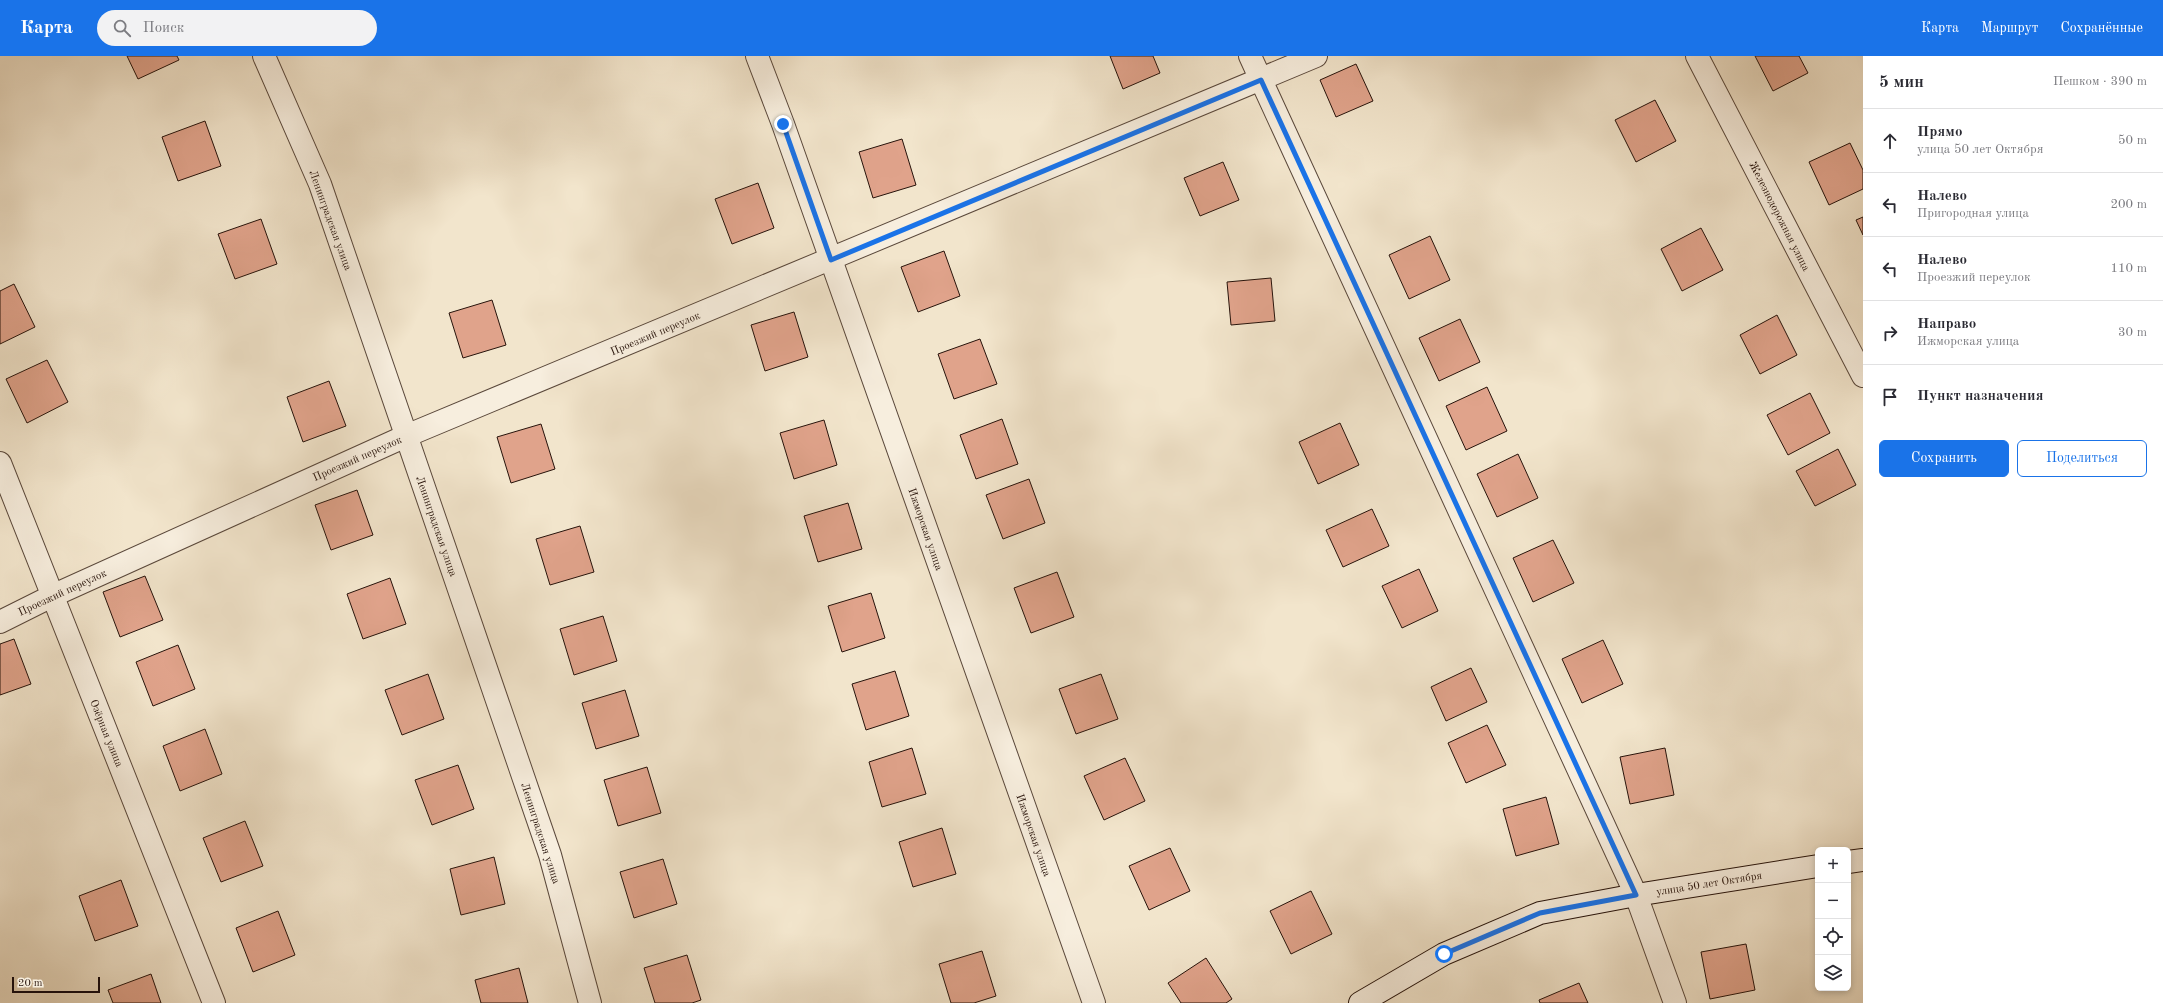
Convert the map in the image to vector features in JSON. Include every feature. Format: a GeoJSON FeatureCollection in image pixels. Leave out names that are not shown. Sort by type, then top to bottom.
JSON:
{"type":"FeatureCollection","features":[{"type":"Feature","properties":{"kind":"street","name":"Ленинградская улица"},"geometry":{"type":"LineString","coordinates":[[264,56],[320,184],[550,855],[590,1003]]}},
{"type":"Feature","properties":{"kind":"street","name":"Ижморская улица"},"geometry":{"type":"LineString","coordinates":[[757,56],[783,124],[1094,1003]]}},
{"type":"Feature","properties":{"kind":"street"},"geometry":{"type":"LineString","coordinates":[[1250,56],[1636,895],[1675,1003]]}},
{"type":"Feature","properties":{"kind":"street","name":"Проезжий переулок"},"geometry":{"type":"LineString","coordinates":[[0,622],[52,596],[406,436],[831,260],[1316,56]]}},
{"type":"Feature","properties":{"kind":"street","name":"Железнодорожная улица"},"geometry":{"type":"LineString","coordinates":[[1697,56],[1863,376]]}},
{"type":"Feature","properties":{"kind":"street","name":"Озёрная улица"},"geometry":{"type":"LineString","coordinates":[[0,464],[214,1003]]}},
{"type":"Feature","properties":{"kind":"street"},"geometry":{"type":"LineString","coordinates":[[1851,862],[1863,860]]}},
{"type":"Feature","properties":{"kind":"street","name":"улица 50 лет Октября"},"geometry":{"type":"LineString","coordinates":[[1360,1003],[1444,954],[1540,913],[1636,895],[1815,866]]}},
{"type":"Feature","properties":{"kind":"building"},"geometry":{"type":"Polygon","coordinates":[[[127,56],[177,56],[179,60],[138,79],[127,56]]]}},
{"type":"Feature","properties":{"kind":"building"},"geometry":{"type":"Polygon","coordinates":[[[1110,56],[1153,56],[1160,73],[1123,89],[1110,56]]]}},
{"type":"Feature","properties":{"kind":"building"},"geometry":{"type":"Polygon","coordinates":[[[1755,56],[1799,56],[1808,73],[1773,91],[1755,56]]]}},
{"type":"Feature","properties":{"kind":"building"},"geometry":{"type":"Polygon","coordinates":[[[1356,64],[1373,101],[1336,117],[1320,80],[1356,64]]]}},
{"type":"Feature","properties":{"kind":"building"},"geometry":{"type":"Polygon","coordinates":[[[1655,100],[1676,141],[1636,162],[1615,120],[1655,100]]]}},
{"type":"Feature","properties":{"kind":"building"},"geometry":{"type":"Polygon","coordinates":[[[205,121],[221,166],[178,181],[162,137],[205,121]]]}},
{"type":"Feature","properties":{"kind":"building"},"geometry":{"type":"Polygon","coordinates":[[[902,139],[916,185],[873,198],[859,152],[902,139]]]}},
{"type":"Feature","properties":{"kind":"building"},"geometry":{"type":"Polygon","coordinates":[[[1850,143],[1863,170],[1863,189],[1829,205],[1809,162],[1850,143]]]}},
{"type":"Feature","properties":{"kind":"building"},"geometry":{"type":"Polygon","coordinates":[[[1223,162],[1239,200],[1200,216],[1184,178],[1223,162]]]}},
{"type":"Feature","properties":{"kind":"building"},"geometry":{"type":"Polygon","coordinates":[[[758,183],[774,228],[732,244],[715,199],[758,183]]]}},
{"type":"Feature","properties":{"kind":"building"},"geometry":{"type":"Polygon","coordinates":[[[1863,217],[1863,235],[1856,220],[1863,217]]]}},
{"type":"Feature","properties":{"kind":"building"},"geometry":{"type":"Polygon","coordinates":[[[261,219],[277,264],[235,279],[218,234],[261,219]]]}},
{"type":"Feature","properties":{"kind":"building"},"geometry":{"type":"Polygon","coordinates":[[[1701,228],[1723,270],[1682,291],[1661,249],[1701,228]]]}},
{"type":"Feature","properties":{"kind":"building"},"geometry":{"type":"Polygon","coordinates":[[[1430,236],[1450,280],[1409,299],[1389,255],[1430,236]]]}},
{"type":"Feature","properties":{"kind":"building"},"geometry":{"type":"Polygon","coordinates":[[[944,251],[960,296],[918,312],[901,267],[944,251]]]}},
{"type":"Feature","properties":{"kind":"building"},"geometry":{"type":"Polygon","coordinates":[[[1271,278],[1275,321],[1231,325],[1227,282],[1271,278]]]}},
{"type":"Feature","properties":{"kind":"building"},"geometry":{"type":"Polygon","coordinates":[[[14,284],[35,327],[0,344],[0,291],[14,284]]]}},
{"type":"Feature","properties":{"kind":"building"},"geometry":{"type":"Polygon","coordinates":[[[492,300],[506,345],[463,358],[449,313],[492,300]]]}},
{"type":"Feature","properties":{"kind":"building"},"geometry":{"type":"Polygon","coordinates":[[[794,312],[808,357],[765,371],[751,325],[794,312]]]}},
{"type":"Feature","properties":{"kind":"building"},"geometry":{"type":"Polygon","coordinates":[[[1777,315],[1797,355],[1760,374],[1740,335],[1777,315]]]}},
{"type":"Feature","properties":{"kind":"building"},"geometry":{"type":"Polygon","coordinates":[[[1460,319],[1480,362],[1439,381],[1419,338],[1460,319]]]}},
{"type":"Feature","properties":{"kind":"building"},"geometry":{"type":"Polygon","coordinates":[[[980,339],[997,384],[954,399],[938,354],[980,339]]]}},
{"type":"Feature","properties":{"kind":"building"},"geometry":{"type":"Polygon","coordinates":[[[47,360],[68,402],[27,423],[6,379],[47,360]]]}},
{"type":"Feature","properties":{"kind":"building"},"geometry":{"type":"Polygon","coordinates":[[[329,381],[346,426],[303,442],[287,397],[329,381]]]}},
{"type":"Feature","properties":{"kind":"building"},"geometry":{"type":"Polygon","coordinates":[[[1487,387],[1507,431],[1466,450],[1446,406],[1487,387]]]}},
{"type":"Feature","properties":{"kind":"building"},"geometry":{"type":"Polygon","coordinates":[[[1810,393],[1830,433],[1788,455],[1767,415],[1810,393]]]}},
{"type":"Feature","properties":{"kind":"building"},"geometry":{"type":"Polygon","coordinates":[[[1002,419],[1018,464],[976,479],[960,435],[1002,419]]]}},
{"type":"Feature","properties":{"kind":"building"},"geometry":{"type":"Polygon","coordinates":[[[824,420],[837,465],[794,479],[780,433],[824,420]]]}},
{"type":"Feature","properties":{"kind":"building"},"geometry":{"type":"Polygon","coordinates":[[[1340,423],[1359,465],[1318,484],[1299,442],[1340,423]]]}},
{"type":"Feature","properties":{"kind":"building"},"geometry":{"type":"Polygon","coordinates":[[[541,424],[555,469],[511,483],[497,437],[541,424]]]}},
{"type":"Feature","properties":{"kind":"building"},"geometry":{"type":"Polygon","coordinates":[[[1838,449],[1856,485],[1815,506],[1796,471],[1838,449]]]}},
{"type":"Feature","properties":{"kind":"building"},"geometry":{"type":"Polygon","coordinates":[[[1518,454],[1538,498],[1497,517],[1477,474],[1518,454]]]}},
{"type":"Feature","properties":{"kind":"building"},"geometry":{"type":"Polygon","coordinates":[[[1029,479],[1045,523],[1003,539],[986,495],[1029,479]]]}},
{"type":"Feature","properties":{"kind":"building"},"geometry":{"type":"Polygon","coordinates":[[[357,490],[373,535],[331,550],[315,505],[357,490]]]}},
{"type":"Feature","properties":{"kind":"building"},"geometry":{"type":"Polygon","coordinates":[[[848,503],[862,549],[818,562],[804,516],[848,503]]]}},
{"type":"Feature","properties":{"kind":"building"},"geometry":{"type":"Polygon","coordinates":[[[1372,509],[1389,546],[1343,567],[1326,530],[1372,509]]]}},
{"type":"Feature","properties":{"kind":"building"},"geometry":{"type":"Polygon","coordinates":[[[580,526],[594,572],[550,585],[536,539],[580,526]]]}},
{"type":"Feature","properties":{"kind":"building"},"geometry":{"type":"Polygon","coordinates":[[[1553,540],[1574,583],[1533,602],[1513,558],[1553,540]]]}},
{"type":"Feature","properties":{"kind":"building"},"geometry":{"type":"Polygon","coordinates":[[[1419,569],[1438,611],[1402,628],[1382,586],[1419,569]]]}},
{"type":"Feature","properties":{"kind":"building"},"geometry":{"type":"Polygon","coordinates":[[[1057,572],[1074,617],[1031,633],[1014,588],[1057,572]]]}},
{"type":"Feature","properties":{"kind":"building"},"geometry":{"type":"Polygon","coordinates":[[[145,576],[163,620],[120,637],[103,592],[145,576]]]}},
{"type":"Feature","properties":{"kind":"building"},"geometry":{"type":"Polygon","coordinates":[[[390,578],[406,624],[363,639],[347,594],[390,578]]]}},
{"type":"Feature","properties":{"kind":"building"},"geometry":{"type":"Polygon","coordinates":[[[871,593],[885,638],[842,652],[828,606],[871,593]]]}},
{"type":"Feature","properties":{"kind":"building"},"geometry":{"type":"Polygon","coordinates":[[[603,616],[617,661],[574,675],[560,629],[603,616]]]}},
{"type":"Feature","properties":{"kind":"building"},"geometry":{"type":"Polygon","coordinates":[[[14,639],[31,684],[0,695],[0,644],[14,639]]]}},
{"type":"Feature","properties":{"kind":"building"},"geometry":{"type":"Polygon","coordinates":[[[1603,640],[1623,684],[1582,703],[1562,659],[1603,640]]]}},
{"type":"Feature","properties":{"kind":"building"},"geometry":{"type":"Polygon","coordinates":[[[178,645],[195,689],[153,706],[136,662],[178,645]]]}},
{"type":"Feature","properties":{"kind":"building"},"geometry":{"type":"Polygon","coordinates":[[[1471,668],[1487,702],[1446,721],[1431,687],[1471,668]]]}},
{"type":"Feature","properties":{"kind":"building"},"geometry":{"type":"Polygon","coordinates":[[[895,671],[909,716],[866,730],[852,684],[895,671]]]}},
{"type":"Feature","properties":{"kind":"building"},"geometry":{"type":"Polygon","coordinates":[[[428,674],[444,719],[402,735],[385,690],[428,674]]]}},
{"type":"Feature","properties":{"kind":"building"},"geometry":{"type":"Polygon","coordinates":[[[1101,674],[1118,719],[1076,734],[1059,689],[1101,674]]]}},
{"type":"Feature","properties":{"kind":"building"},"geometry":{"type":"Polygon","coordinates":[[[625,690],[639,736],[596,749],[582,703],[625,690]]]}},
{"type":"Feature","properties":{"kind":"building"},"geometry":{"type":"Polygon","coordinates":[[[1487,725],[1506,765],[1466,783],[1448,743],[1487,725]]]}},
{"type":"Feature","properties":{"kind":"building"},"geometry":{"type":"Polygon","coordinates":[[[205,729],[222,774],[180,791],[163,746],[205,729]]]}},
{"type":"Feature","properties":{"kind":"building"},"geometry":{"type":"Polygon","coordinates":[[[912,748],[926,794],[882,807],[869,762],[912,748]]]}},
{"type":"Feature","properties":{"kind":"building"},"geometry":{"type":"Polygon","coordinates":[[[1665,748],[1674,795],[1630,804],[1620,757],[1665,748]]]}},
{"type":"Feature","properties":{"kind":"building"},"geometry":{"type":"Polygon","coordinates":[[[1125,758],[1145,801],[1104,820],[1084,776],[1125,758]]]}},
{"type":"Feature","properties":{"kind":"building"},"geometry":{"type":"Polygon","coordinates":[[[458,765],[474,809],[432,825],[415,780],[458,765]]]}},
{"type":"Feature","properties":{"kind":"building"},"geometry":{"type":"Polygon","coordinates":[[[647,767],[661,813],[618,826],[604,780],[647,767]]]}},
{"type":"Feature","properties":{"kind":"building"},"geometry":{"type":"Polygon","coordinates":[[[1546,797],[1559,844],[1516,856],[1503,809],[1546,797]]]}},
{"type":"Feature","properties":{"kind":"building"},"geometry":{"type":"Polygon","coordinates":[[[245,821],[263,866],[221,882],[203,838],[245,821]]]}},
{"type":"Feature","properties":{"kind":"building"},"geometry":{"type":"Polygon","coordinates":[[[942,828],[956,874],[913,887],[899,842],[942,828]]]}},
{"type":"Feature","properties":{"kind":"building"},"geometry":{"type":"Polygon","coordinates":[[[1170,848],[1190,891],[1149,910],[1129,866],[1170,848]]]}},
{"type":"Feature","properties":{"kind":"building"},"geometry":{"type":"Polygon","coordinates":[[[494,857],[505,904],[461,915],[450,869],[494,857]]]}},
{"type":"Feature","properties":{"kind":"building"},"geometry":{"type":"Polygon","coordinates":[[[663,859],[677,904],[634,918],[620,872],[663,859]]]}},
{"type":"Feature","properties":{"kind":"building"},"geometry":{"type":"Polygon","coordinates":[[[121,880],[138,926],[95,941],[79,896],[121,880]]]}},
{"type":"Feature","properties":{"kind":"building"},"geometry":{"type":"Polygon","coordinates":[[[1311,891],[1332,934],[1291,954],[1270,911],[1311,891]]]}},
{"type":"Feature","properties":{"kind":"building"},"geometry":{"type":"Polygon","coordinates":[[[278,911],[295,955],[253,972],[236,928],[278,911]]]}},
{"type":"Feature","properties":{"kind":"building"},"geometry":{"type":"Polygon","coordinates":[[[1746,944],[1755,990],[1710,999],[1701,952],[1746,944]]]}},
{"type":"Feature","properties":{"kind":"building"},"geometry":{"type":"Polygon","coordinates":[[[982,951],[996,996],[974,1003],[951,1003],[939,964],[982,951]]]}},
{"type":"Feature","properties":{"kind":"building"},"geometry":{"type":"Polygon","coordinates":[[[687,955],[701,1000],[692,1003],[655,1003],[644,968],[687,955]]]}},
{"type":"Feature","properties":{"kind":"building"},"geometry":{"type":"Polygon","coordinates":[[[1206,958],[1232,999],[1226,1003],[1181,1003],[1168,983],[1206,958]]]}},
{"type":"Feature","properties":{"kind":"building"},"geometry":{"type":"Polygon","coordinates":[[[519,968],[528,1003],[481,1003],[475,980],[519,968]]]}},
{"type":"Feature","properties":{"kind":"building"},"geometry":{"type":"Polygon","coordinates":[[[151,974],[161,1003],[113,1003],[108,990],[151,974]]]}},
{"type":"Feature","properties":{"kind":"building"},"geometry":{"type":"Polygon","coordinates":[[[1579,983],[1588,1003],[1540,1003],[1539,1000],[1579,983]]]}},
{"type":"Feature","properties":{"kind":"route"},"geometry":{"type":"LineString","coordinates":[[783,124],[831,260],[1261,80],[1636,895],[1540,913],[1444,954]]}}]}
